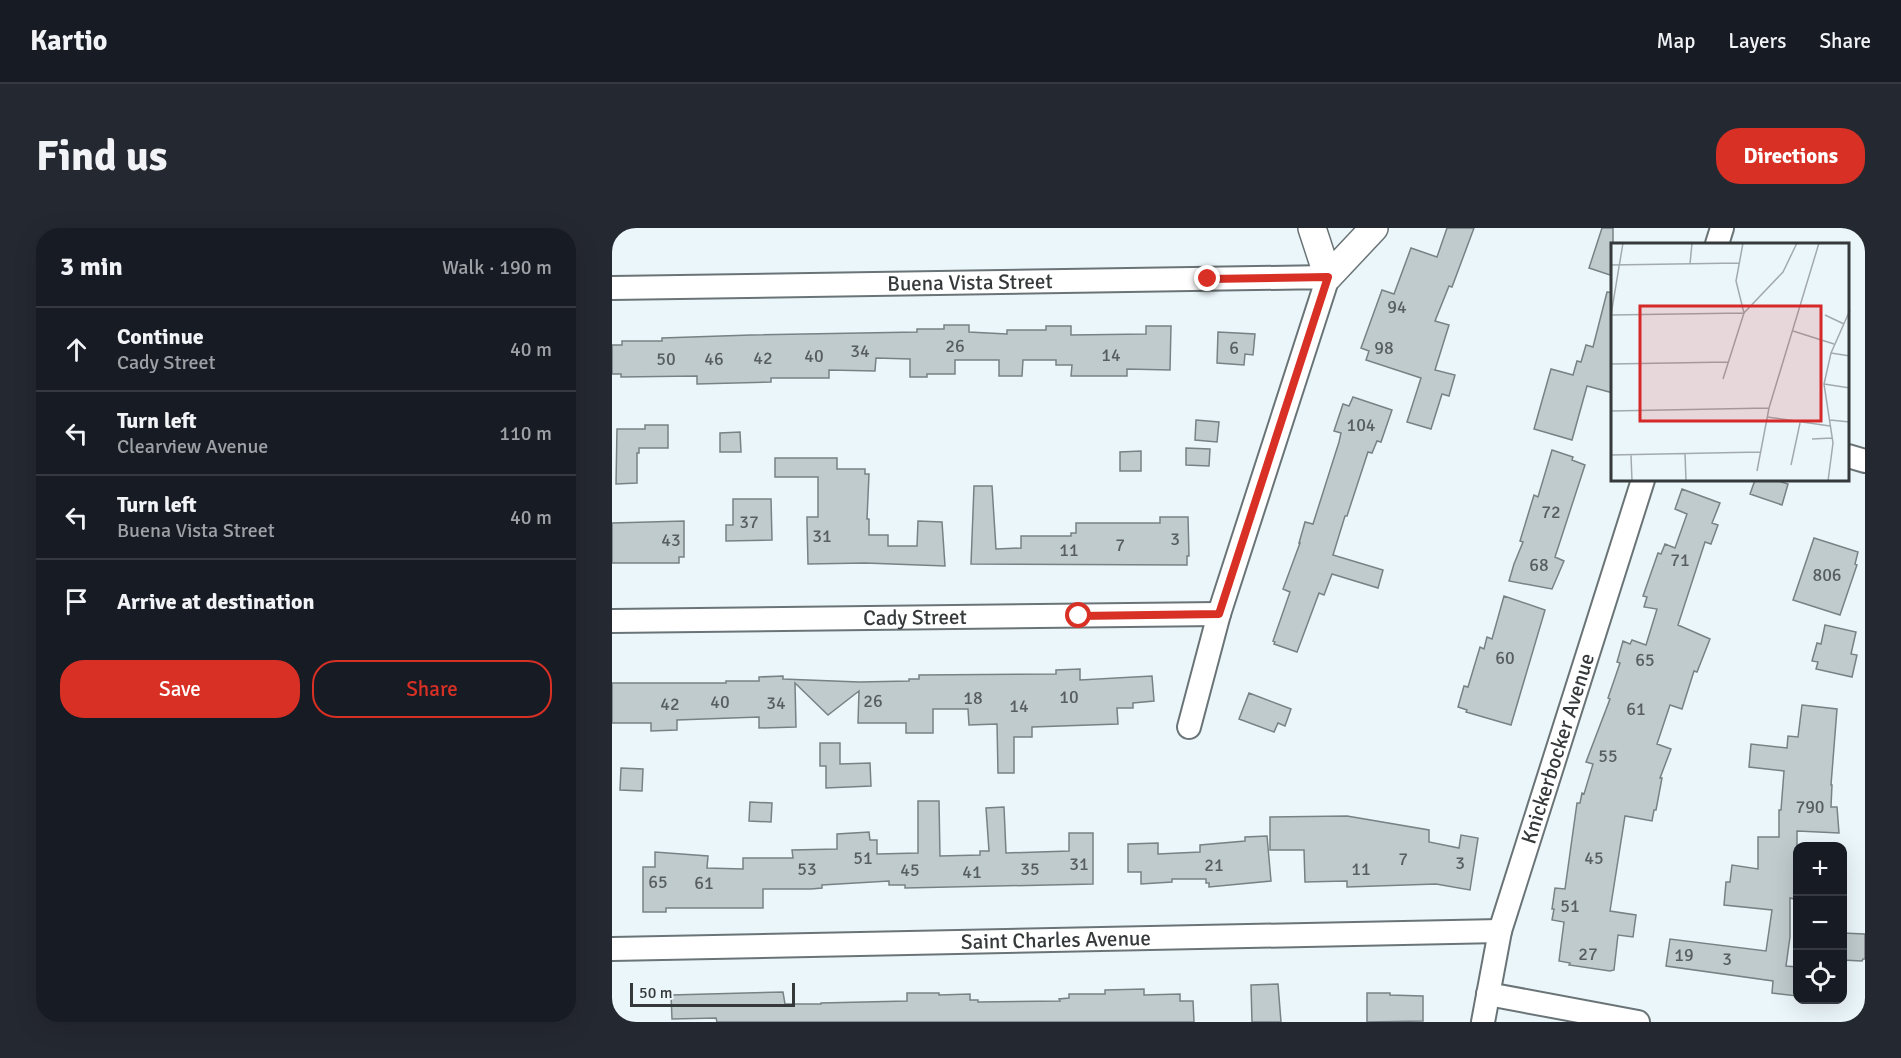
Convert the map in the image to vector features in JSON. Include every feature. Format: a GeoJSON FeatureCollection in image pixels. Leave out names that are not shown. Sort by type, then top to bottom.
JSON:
{"type":"FeatureCollection","features":[{"type":"Feature","properties":{"kind":"street"},"geometry":{"type":"LineString","coordinates":[[1312,228],[1328,277]]}},
{"type":"Feature","properties":{"kind":"street"},"geometry":{"type":"LineString","coordinates":[[1189,727],[1219,614],[1328,277],[1374,228]]}},
{"type":"Feature","properties":{"kind":"street"},"geometry":{"type":"LineString","coordinates":[[1717,243],[1722,228]]}},
{"type":"Feature","properties":{"kind":"street","name":"Buena Vista Street"},"geometry":{"type":"LineString","coordinates":[[612,288],[1328,277]]}},
{"type":"Feature","properties":{"kind":"street"},"geometry":{"type":"LineString","coordinates":[[1850,457],[1865,461]]}},
{"type":"Feature","properties":{"kind":"street","name":"Knickerbocker Avenue"},"geometry":{"type":"LineString","coordinates":[[1483,1022],[1500,932],[1642,482]]}},
{"type":"Feature","properties":{"kind":"street","name":"Cady Street"},"geometry":{"type":"LineString","coordinates":[[612,621],[1219,614]]}},
{"type":"Feature","properties":{"kind":"street","name":"Saint Charles Avenue"},"geometry":{"type":"LineString","coordinates":[[612,949],[1500,932]]}},
{"type":"Feature","properties":{"kind":"street"},"geometry":{"type":"LineString","coordinates":[[1488,994],[1638,1022]]}},
{"type":"Feature","properties":{"kind":"building"},"geometry":{"type":"Polygon","coordinates":[[[1447,228],[1474,228],[1452,287],[1449,286],[1435,321],[1449,325],[1435,370],[1455,375],[1449,396],[1442,394],[1431,429],[1407,422],[1421,378],[1366,360],[1369,351],[1361,348],[1382,290],[1394,294],[1411,248],[1437,257],[1447,228]]]}},
{"type":"Feature","properties":{"kind":"building"},"geometry":{"type":"Polygon","coordinates":[[[1602,228],[1613,228],[1611,275],[1589,268],[1602,228]]]}},
{"type":"Feature","properties":{"kind":"building"},"geometry":{"type":"Polygon","coordinates":[[[1607,292],[1611,293],[1611,392],[1587,386],[1572,440],[1534,429],[1551,369],[1573,375],[1577,361],[1581,362],[1586,345],[1593,347],[1607,292]]]}},
{"type":"Feature","properties":{"kind":"building"},"geometry":{"type":"Polygon","coordinates":[[[944,325],[969,325],[969,332],[1007,334],[1007,330],[1046,330],[1046,326],[1071,326],[1071,335],[1146,334],[1146,326],[1171,326],[1170,370],[1127,369],[1127,376],[1071,376],[1072,365],[1056,365],[1056,360],[1023,360],[1022,376],[999,376],[999,360],[955,360],[955,374],[927,374],[927,377],[910,377],[910,359],[876,358],[875,371],[829,370],[829,378],[771,378],[771,382],[697,384],[697,376],[621,377],[621,374],[612,374],[612,345],[622,345],[622,341],[662,341],[662,338],[751,335],[917,332],[917,329],[944,329],[944,325]]]}},
{"type":"Feature","properties":{"kind":"building"},"geometry":{"type":"Polygon","coordinates":[[[1218,332],[1255,334],[1253,355],[1245,354],[1244,365],[1217,363],[1218,332]]]}},
{"type":"Feature","properties":{"kind":"building"},"geometry":{"type":"Polygon","coordinates":[[[1353,397],[1392,410],[1381,442],[1377,441],[1372,453],[1368,452],[1333,555],[1383,570],[1378,588],[1332,574],[1324,595],[1319,593],[1297,652],[1274,644],[1273,641],[1290,592],[1283,589],[1300,543],[1305,522],[1313,524],[1339,442],[1341,433],[1334,431],[1343,404],[1349,406],[1353,397]]]}},
{"type":"Feature","properties":{"kind":"building"},"geometry":{"type":"Polygon","coordinates":[[[1196,420],[1219,422],[1217,442],[1195,440],[1196,420]]]}},
{"type":"Feature","properties":{"kind":"building"},"geometry":{"type":"Polygon","coordinates":[[[645,425],[668,425],[668,448],[639,448],[637,483],[616,484],[617,429],[645,429],[645,425]]]}},
{"type":"Feature","properties":{"kind":"building"},"geometry":{"type":"Polygon","coordinates":[[[740,432],[741,452],[720,452],[720,433],[740,432]]]}},
{"type":"Feature","properties":{"kind":"building"},"geometry":{"type":"Polygon","coordinates":[[[1186,448],[1210,449],[1209,466],[1186,465],[1186,448]]]}},
{"type":"Feature","properties":{"kind":"building"},"geometry":{"type":"Polygon","coordinates":[[[1552,450],[1573,457],[1572,460],[1585,465],[1555,557],[1564,561],[1552,589],[1509,581],[1523,542],[1520,541],[1534,495],[1538,497],[1552,450]]]}},
{"type":"Feature","properties":{"kind":"building"},"geometry":{"type":"Polygon","coordinates":[[[1141,451],[1141,471],[1120,471],[1120,452],[1141,451]]]}},
{"type":"Feature","properties":{"kind":"building"},"geometry":{"type":"Polygon","coordinates":[[[775,458],[837,458],[837,469],[865,469],[865,474],[869,474],[867,519],[869,519],[869,535],[888,535],[888,546],[917,546],[918,521],[942,522],[945,566],[865,563],[808,564],[807,517],[818,517],[818,477],[775,477],[775,458]]]}},
{"type":"Feature","properties":{"kind":"building"},"geometry":{"type":"Polygon","coordinates":[[[1754,482],[1788,484],[1782,505],[1750,494],[1754,482]]]}},
{"type":"Feature","properties":{"kind":"building"},"geometry":{"type":"Polygon","coordinates":[[[974,486],[992,486],[996,549],[1021,548],[1021,536],[1071,536],[1071,533],[1076,533],[1076,523],[1160,523],[1160,517],[1188,517],[1189,556],[1187,556],[1187,565],[971,564],[974,486]]]}},
{"type":"Feature","properties":{"kind":"building"},"geometry":{"type":"Polygon","coordinates":[[[1682,489],[1720,503],[1712,523],[1718,525],[1711,544],[1705,542],[1678,625],[1710,639],[1697,672],[1694,671],[1682,709],[1670,705],[1657,744],[1671,749],[1660,778],[1662,778],[1652,821],[1625,816],[1610,911],[1636,915],[1633,937],[1618,935],[1614,970],[1569,965],[1570,963],[1559,961],[1564,922],[1552,920],[1555,888],[1565,889],[1577,803],[1580,803],[1582,793],[1584,794],[1593,764],[1586,762],[1610,699],[1608,698],[1620,663],[1617,662],[1623,641],[1630,644],[1632,640],[1646,645],[1657,609],[1644,607],[1647,597],[1643,596],[1658,553],[1661,554],[1665,544],[1675,548],[1687,514],[1675,509],[1682,489]]]}},
{"type":"Feature","properties":{"kind":"building"},"geometry":{"type":"Polygon","coordinates":[[[733,499],[771,499],[772,540],[726,541],[726,525],[733,525],[733,499]]]}},
{"type":"Feature","properties":{"kind":"building"},"geometry":{"type":"Polygon","coordinates":[[[684,521],[684,557],[679,557],[679,563],[612,563],[612,523],[684,521]]]}},
{"type":"Feature","properties":{"kind":"building"},"geometry":{"type":"Polygon","coordinates":[[[1814,538],[1858,552],[1855,564],[1857,565],[1840,615],[1793,600],[1814,538]]]}},
{"type":"Feature","properties":{"kind":"building"},"geometry":{"type":"Polygon","coordinates":[[[1504,596],[1545,610],[1511,725],[1466,712],[1467,710],[1458,707],[1464,686],[1468,687],[1480,647],[1484,649],[1487,637],[1492,639],[1504,596]]]}},
{"type":"Feature","properties":{"kind":"building"},"geometry":{"type":"Polygon","coordinates":[[[1825,625],[1856,632],[1851,654],[1857,655],[1852,677],[1816,669],[1818,662],[1812,661],[1817,643],[1821,644],[1825,625]]]}},
{"type":"Feature","properties":{"kind":"building"},"geometry":{"type":"Polygon","coordinates":[[[1080,669],[1080,680],[1152,676],[1154,701],[1133,703],[1133,708],[1117,708],[1118,724],[1032,727],[1032,737],[1014,737],[1014,773],[998,773],[997,724],[969,725],[968,709],[933,709],[933,733],[906,733],[906,723],[858,723],[859,691],[828,715],[795,683],[796,727],[759,728],[759,717],[677,720],[677,730],[651,731],[651,723],[612,723],[612,683],[726,683],[726,681],[759,681],[759,677],[783,676],[783,679],[909,681],[909,679],[919,679],[919,675],[1056,674],[1056,670],[1080,669]]]}},
{"type":"Feature","properties":{"kind":"building"},"geometry":{"type":"Polygon","coordinates":[[[1249,693],[1291,709],[1285,726],[1278,723],[1274,732],[1239,719],[1249,693]]]}},
{"type":"Feature","properties":{"kind":"building"},"geometry":{"type":"Polygon","coordinates":[[[1802,705],[1837,709],[1831,807],[1837,807],[1839,833],[1797,831],[1797,842],[1793,842],[1793,899],[1790,898],[1790,937],[1786,966],[1793,967],[1793,996],[1772,993],[1773,981],[1666,966],[1670,939],[1766,951],[1772,910],[1724,905],[1726,882],[1730,882],[1732,865],[1758,869],[1758,837],[1779,837],[1779,810],[1781,810],[1784,771],[1749,767],[1751,744],[1787,748],[1788,736],[1798,737],[1802,705]]]}},
{"type":"Feature","properties":{"kind":"building"},"geometry":{"type":"Polygon","coordinates":[[[820,743],[840,743],[840,764],[870,763],[871,786],[826,788],[826,766],[820,766],[820,743]]]}},
{"type":"Feature","properties":{"kind":"building"},"geometry":{"type":"Polygon","coordinates":[[[621,768],[643,769],[642,791],[620,790],[621,768]]]}},
{"type":"Feature","properties":{"kind":"building"},"geometry":{"type":"Polygon","coordinates":[[[918,801],[939,801],[940,856],[980,855],[980,851],[989,851],[986,808],[1004,807],[1006,853],[1069,851],[1069,833],[1093,833],[1093,884],[905,888],[905,885],[889,885],[889,881],[822,885],[822,888],[811,889],[763,889],[763,908],[666,908],[666,912],[643,912],[643,867],[655,867],[655,852],[708,856],[707,868],[743,869],[743,858],[793,858],[792,850],[837,849],[837,834],[869,832],[870,840],[877,840],[877,854],[918,853],[918,801]]]}},
{"type":"Feature","properties":{"kind":"building"},"geometry":{"type":"Polygon","coordinates":[[[750,802],[772,803],[771,822],[749,821],[750,802]]]}},
{"type":"Feature","properties":{"kind":"building"},"geometry":{"type":"Polygon","coordinates":[[[1347,816],[1429,830],[1429,842],[1459,848],[1461,835],[1478,838],[1470,890],[1436,884],[1347,887],[1347,881],[1305,882],[1304,850],[1270,850],[1270,817],[1347,816]]]}},
{"type":"Feature","properties":{"kind":"building"},"geometry":{"type":"Polygon","coordinates":[[[1267,836],[1271,881],[1209,887],[1206,879],[1172,879],[1172,882],[1141,884],[1141,872],[1128,872],[1128,844],[1158,843],[1158,854],[1200,852],[1200,845],[1245,841],[1245,837],[1267,836]]]}},
{"type":"Feature","properties":{"kind":"building"},"geometry":{"type":"Polygon","coordinates":[[[1847,933],[1865,934],[1865,959],[1847,960],[1847,933]]]}},
{"type":"Feature","properties":{"kind":"building"},"geometry":{"type":"Polygon","coordinates":[[[1278,984],[1281,1022],[1252,1022],[1251,985],[1278,984]]]}},
{"type":"Feature","properties":{"kind":"building"},"geometry":{"type":"Polygon","coordinates":[[[1144,989],[1144,995],[1180,994],[1180,1001],[1193,1001],[1194,1022],[717,1022],[716,1018],[672,1019],[671,995],[783,992],[785,1004],[907,1001],[907,993],[970,994],[970,1000],[978,1000],[978,1002],[1060,1001],[1059,999],[1069,998],[1069,994],[1105,994],[1105,990],[1144,989]]]}},
{"type":"Feature","properties":{"kind":"building"},"geometry":{"type":"Polygon","coordinates":[[[1367,993],[1423,996],[1423,1021],[1367,1022],[1367,993]]]}},
{"type":"Feature","properties":{"kind":"route"},"geometry":{"type":"LineString","coordinates":[[1079,616],[1219,614],[1328,277],[1208,279]]}}]}
